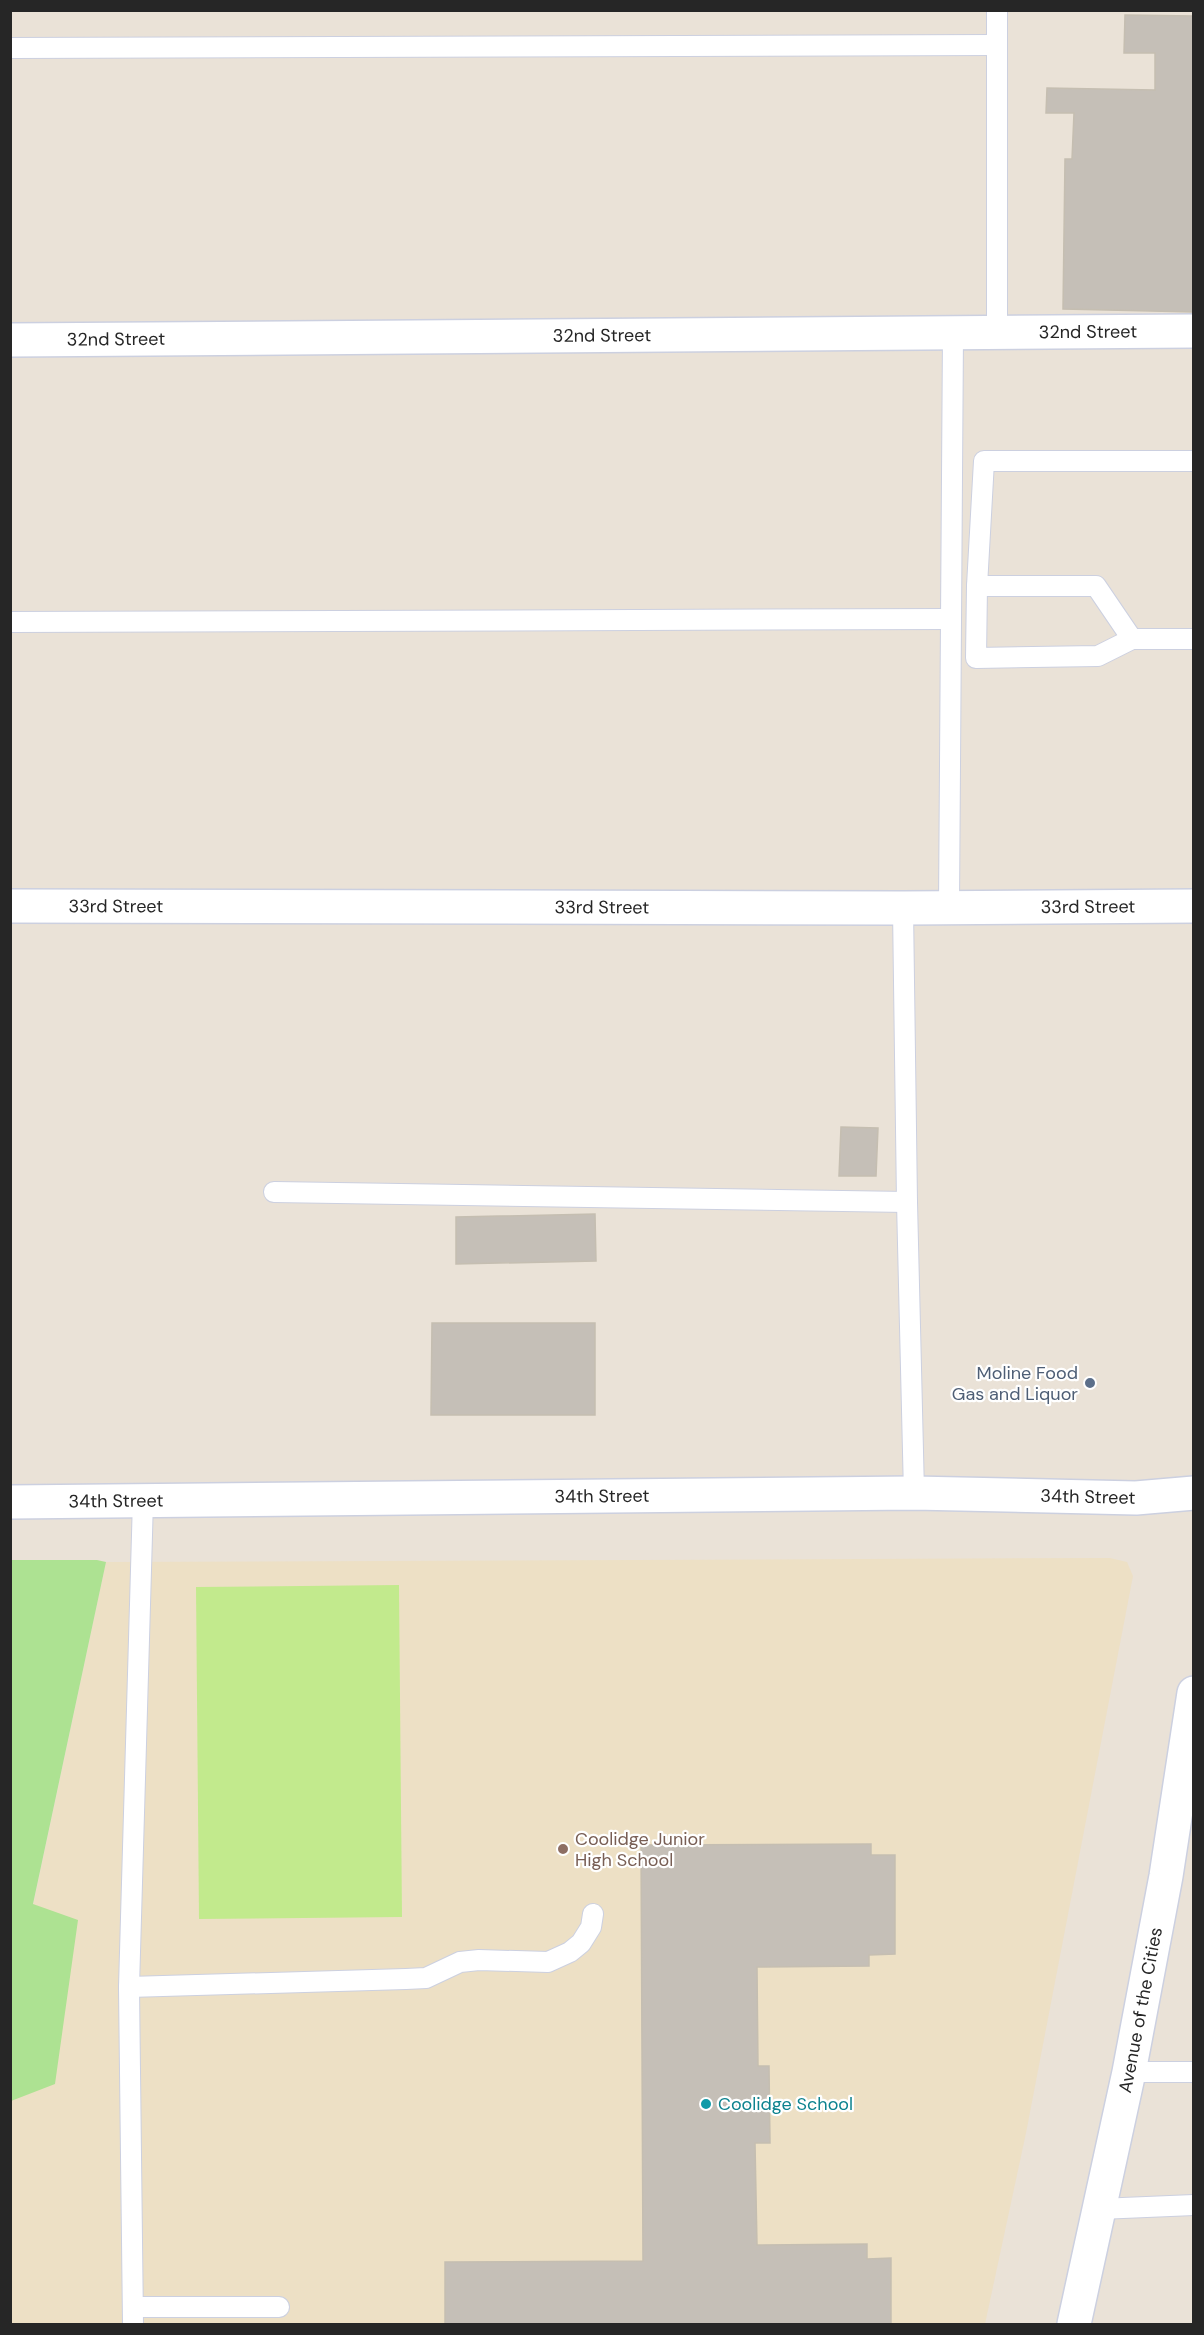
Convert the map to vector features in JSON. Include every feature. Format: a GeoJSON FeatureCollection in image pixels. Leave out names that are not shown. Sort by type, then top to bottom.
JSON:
{"type":"FeatureCollection","features":[{"type":"Feature","properties":{"kind":"street","name":"32nd Street"},"geometry":{"type":"LineString","coordinates":[[10,340],[1194,331]]}},
{"type":"Feature","properties":{"kind":"street","name":"33rd Street"},"geometry":{"type":"LineString","coordinates":[[10,906],[949,908],[1194,906]]}},
{"type":"Feature","properties":{"kind":"street","name":"34th Street"},"geometry":{"type":"LineString","coordinates":[[10,1502],[915,1493],[1136,1498],[1194,1493]]}},
{"type":"Feature","properties":{"kind":"street","name":"Avenue of the Cities"},"geometry":{"type":"LineString","coordinates":[[1074,2325],[1129,2072],[1166,1876],[1194,1693]]}},
{"type":"Feature","properties":{"kind":"lane"},"geometry":{"type":"LineString","coordinates":[[997,10],[997,332]]}},
{"type":"Feature","properties":{"kind":"lane"},"geometry":{"type":"LineString","coordinates":[[10,48],[997,45]]}},
{"type":"Feature","properties":{"kind":"lane"},"geometry":{"type":"LineString","coordinates":[[949,908],[953,333]]}},
{"type":"Feature","properties":{"kind":"lane"},"geometry":{"type":"LineString","coordinates":[[1194,461],[984,461],[977,586],[976,658],[1098,656],[1132,639],[1194,639]]}},
{"type":"Feature","properties":{"kind":"lane"},"geometry":{"type":"LineString","coordinates":[[977,586],[1096,586],[1132,639]]}},
{"type":"Feature","properties":{"kind":"lane"},"geometry":{"type":"LineString","coordinates":[[10,622],[951,619]]}},
{"type":"Feature","properties":{"kind":"lane"},"geometry":{"type":"LineString","coordinates":[[903,908],[907,1202],[915,1493]]}},
{"type":"Feature","properties":{"kind":"lane"},"geometry":{"type":"LineString","coordinates":[[274,1192],[907,1202]]}},
{"type":"Feature","properties":{"kind":"lane"},"geometry":{"type":"LineString","coordinates":[[143,1500],[129,1987],[133,2316],[279,2307]]}},
{"type":"Feature","properties":{"kind":"lane"},"geometry":{"type":"LineString","coordinates":[[129,1987],[426,1978],[460,1962],[479,1960],[548,1962],[570,1952],[581,1943],[591,1927],[593,1914]]}},
{"type":"Feature","properties":{"kind":"lane"},"geometry":{"type":"LineString","coordinates":[[1129,2072],[1194,2072]]}},
{"type":"Feature","properties":{"kind":"lane"},"geometry":{"type":"LineString","coordinates":[[1099,2208],[1194,2205]]}},
{"type":"Feature","properties":{"kind":"shaded area","name":"Coolidge Junior High School"},"geometry":{"type":"Polygon","coordinates":[[[1110,1558],[1127,1562],[1133,1576],[1026,2133],[985,2324],[11,2324],[11,2009],[106,1562],[1110,1558]]]}},
{"type":"Feature","properties":{"kind":"green space"},"geometry":{"type":"Polygon","coordinates":[[[11,1560],[97,1560],[106,1562],[33,1904],[78,1920],[55,2084],[11,2101],[11,1560]]]}},
{"type":"Feature","properties":{"kind":"green space"},"geometry":{"type":"Polygon","coordinates":[[[399,1585],[402,1917],[199,1919],[196,1587],[399,1585]]]}},
{"type":"Feature","properties":{"kind":"building"},"geometry":{"type":"Polygon","coordinates":[[[1125,15],[1194,16],[1194,312],[1063,309],[1065,159],[1072,159],[1074,113],[1046,113],[1047,88],[1155,90],[1155,53],[1124,53],[1125,15]]]}},
{"type":"Feature","properties":{"kind":"building"},"geometry":{"type":"Polygon","coordinates":[[[841,1127],[878,1128],[876,1176],[839,1176],[841,1127]]]}},
{"type":"Feature","properties":{"kind":"building"},"geometry":{"type":"Polygon","coordinates":[[[595,1214],[596,1261],[456,1264],[456,1217],[595,1214]]]}},
{"type":"Feature","properties":{"kind":"building"},"geometry":{"type":"Polygon","coordinates":[[[432,1323],[595,1323],[595,1415],[431,1415],[432,1323]]]}},
{"type":"Feature","properties":{"kind":"building","name":"Coolidge School"},"geometry":{"type":"Polygon","coordinates":[[[871,1844],[871,1855],[895,1855],[895,1954],[869,1955],[869,1966],[757,1967],[758,2066],[769,2066],[770,2143],[755,2143],[757,2245],[867,2244],[867,2259],[891,2258],[891,2324],[445,2324],[445,2262],[643,2261],[641,1845],[871,1844]]]}},
{"type":"Feature","properties":{"kind":"place","name":"Moline Food Gas and Liquor"},"geometry":{"type":"Point","coordinates":[1090,1383]}},
{"type":"Feature","properties":{"kind":"place","name":"Coolidge Junior High School"},"geometry":{"type":"Point","coordinates":[563,1849]}},
{"type":"Feature","properties":{"kind":"place","name":"Coolidge School"},"geometry":{"type":"Point","coordinates":[706,2104]}}]}
